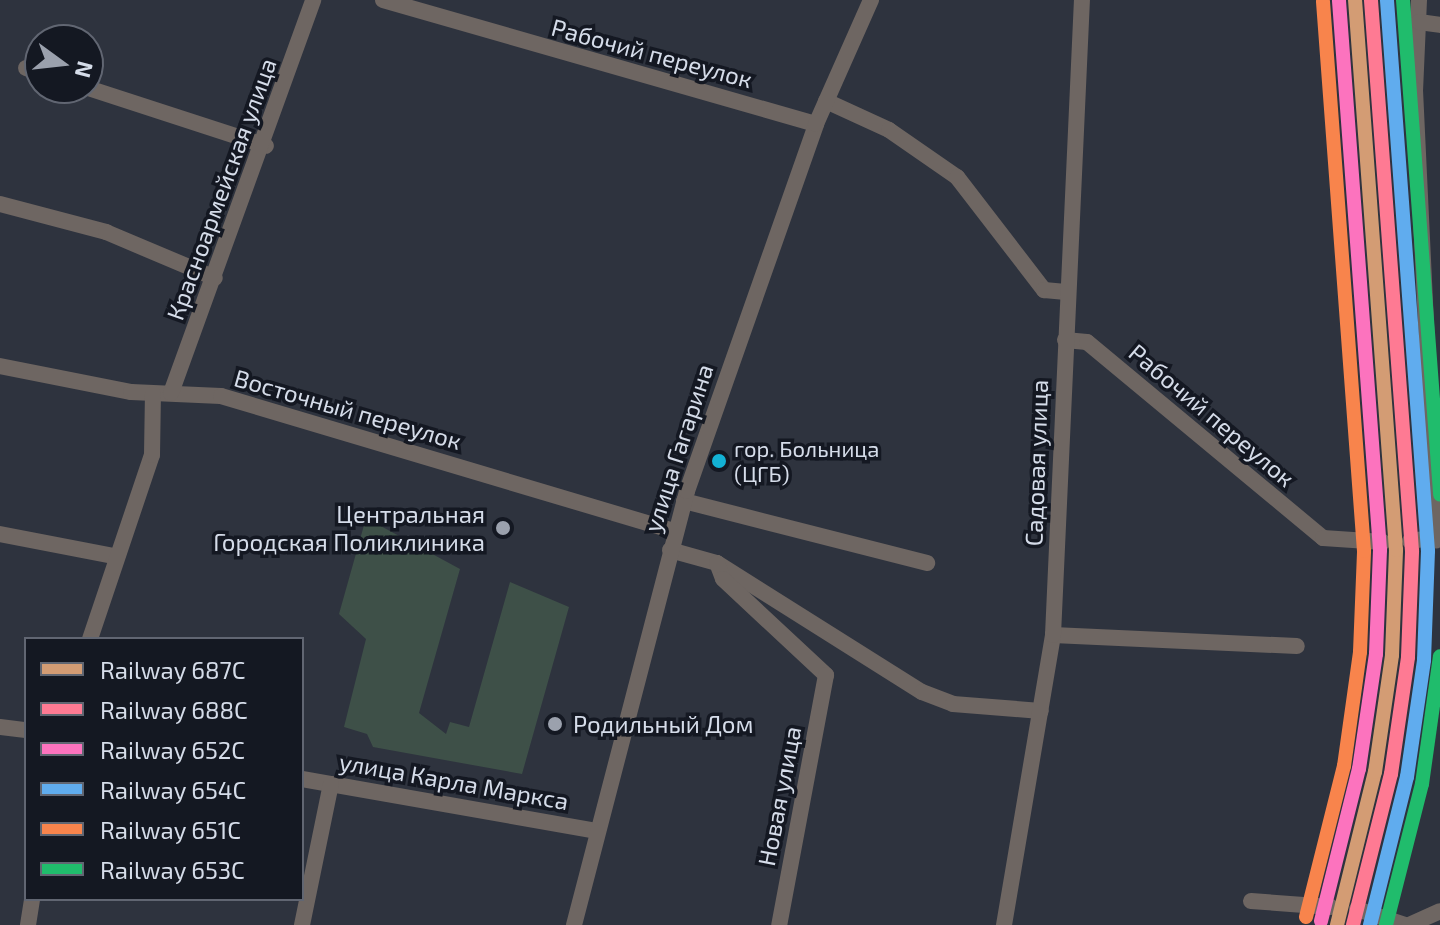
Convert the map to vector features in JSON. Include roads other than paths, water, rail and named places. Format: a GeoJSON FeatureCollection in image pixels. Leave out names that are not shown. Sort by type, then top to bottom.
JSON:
{"type":"FeatureCollection","features":[{"type":"Feature","properties":{"kind":"street","name":"Красноармейская улица"},"geometry":{"type":"LineString","coordinates":[[171,393],[266,146],[313,0]]}},
{"type":"Feature","properties":{"kind":"street","name":"Рабочий переулок"},"geometry":{"type":"LineString","coordinates":[[383,0],[816,124]]}},
{"type":"Feature","properties":{"kind":"street","name":"улица Гагарина"},"geometry":{"type":"LineString","coordinates":[[574,925],[684,501],[816,124],[871,0]]}},
{"type":"Feature","properties":{"kind":"street","name":"Садовая улица"},"geometry":{"type":"LineString","coordinates":[[1004,925],[1053,635],[1066,292],[1082,0]]}},
{"type":"Feature","properties":{"kind":"street"},"geometry":{"type":"LineString","coordinates":[[1410,541],[1438,539],[1436,413],[1419,0]]}},
{"type":"Feature","properties":{"kind":"street"},"geometry":{"type":"LineString","coordinates":[[1419,22],[1440,25]]}},
{"type":"Feature","properties":{"kind":"street"},"geometry":{"type":"LineString","coordinates":[[104,93],[266,146]]}},
{"type":"Feature","properties":{"kind":"street"},"geometry":{"type":"LineString","coordinates":[[826,101],[889,130],[957,177],[1044,290],[1066,292]]}},
{"type":"Feature","properties":{"kind":"street"},"geometry":{"type":"LineString","coordinates":[[0,204],[106,232],[215,278]]}},
{"type":"Feature","properties":{"kind":"street","name":"Рабочий переулок"},"geometry":{"type":"LineString","coordinates":[[1065,340],[1087,342],[1323,538],[1383,542]]}},
{"type":"Feature","properties":{"kind":"street","name":"Восточный переулок"},"geometry":{"type":"LineString","coordinates":[[0,366],[153,394],[221,396],[675,531]]}},
{"type":"Feature","properties":{"kind":"street"},"geometry":{"type":"LineString","coordinates":[[91,637],[113,556],[152,455],[153,394]]}},
{"type":"Feature","properties":{"kind":"street"},"geometry":{"type":"LineString","coordinates":[[684,501],[927,563]]}},
{"type":"Feature","properties":{"kind":"street"},"geometry":{"type":"LineString","coordinates":[[0,534],[113,556]]}},
{"type":"Feature","properties":{"kind":"street"},"geometry":{"type":"LineString","coordinates":[[670,550],[717,563],[922,692],[953,704],[1041,711]]}},
{"type":"Feature","properties":{"kind":"street","name":"Новая улица"},"geometry":{"type":"LineString","coordinates":[[717,563],[723,579],[826,675],[779,925]]}},
{"type":"Feature","properties":{"kind":"street"},"geometry":{"type":"LineString","coordinates":[[1053,635],[1297,646]]}},
{"type":"Feature","properties":{"kind":"street"},"geometry":{"type":"LineString","coordinates":[[0,727],[24,730]]}},
{"type":"Feature","properties":{"kind":"street","name":"улица Карла Маркса"},"geometry":{"type":"LineString","coordinates":[[304,779],[597,831]]}},
{"type":"Feature","properties":{"kind":"street"},"geometry":{"type":"LineString","coordinates":[[302,925],[331,784]]}},
{"type":"Feature","properties":{"kind":"street"},"geometry":{"type":"LineString","coordinates":[[28,925],[32,901]]}},
{"type":"Feature","properties":{"kind":"street"},"geometry":{"type":"LineString","coordinates":[[1251,901],[1331,907]]}},
{"type":"Feature","properties":{"kind":"street"},"geometry":{"type":"LineString","coordinates":[[1357,909],[1407,925],[1440,911]]}},
{"type":"Feature","properties":{"kind":"rail line","name":"687С"},"geometry":{"type":"LineString","coordinates":[[1337,925],[1375,772],[1392,655],[1396,550],[1355,0]]}},
{"type":"Feature","properties":{"kind":"rail line","name":"688С"},"geometry":{"type":"LineString","coordinates":[[1353,925],[1391,774],[1408,657],[1412,551],[1371,0]]}},
{"type":"Feature","properties":{"kind":"rail line","name":"654С"},"geometry":{"type":"LineString","coordinates":[[1370,925],[1407,777],[1424,660],[1428,551],[1387,0]]}},
{"type":"Feature","properties":{"kind":"rail line","name":"653С"},"geometry":{"type":"LineString","coordinates":[[1403,0],[1440,495]]}},
{"type":"Feature","properties":{"kind":"rail line","name":"652С"},"geometry":{"type":"LineString","coordinates":[[1321,921],[1359,769],[1376,654],[1380,550],[1339,1]]}},
{"type":"Feature","properties":{"kind":"rail line","name":"651С"},"geometry":{"type":"LineString","coordinates":[[1306,917],[1344,766],[1360,652],[1364,551],[1323,2]]}},
{"type":"Feature","properties":{"kind":"rail line","name":"653С"},"geometry":{"type":"LineString","coordinates":[[1386,925],[1422,784],[1440,656]]}},
{"type":"Feature","properties":{"kind":"place","name":"гор. Больница (ЦГБ)"},"geometry":{"type":"Point","coordinates":[719,461]}},
{"type":"Feature","properties":{"kind":"place","name":"Центральная Городская Поликлиника"},"geometry":{"type":"Point","coordinates":[503,528]}},
{"type":"Feature","properties":{"kind":"place","name":"Родильный Дом"},"geometry":{"type":"Point","coordinates":[555,724]}}]}
